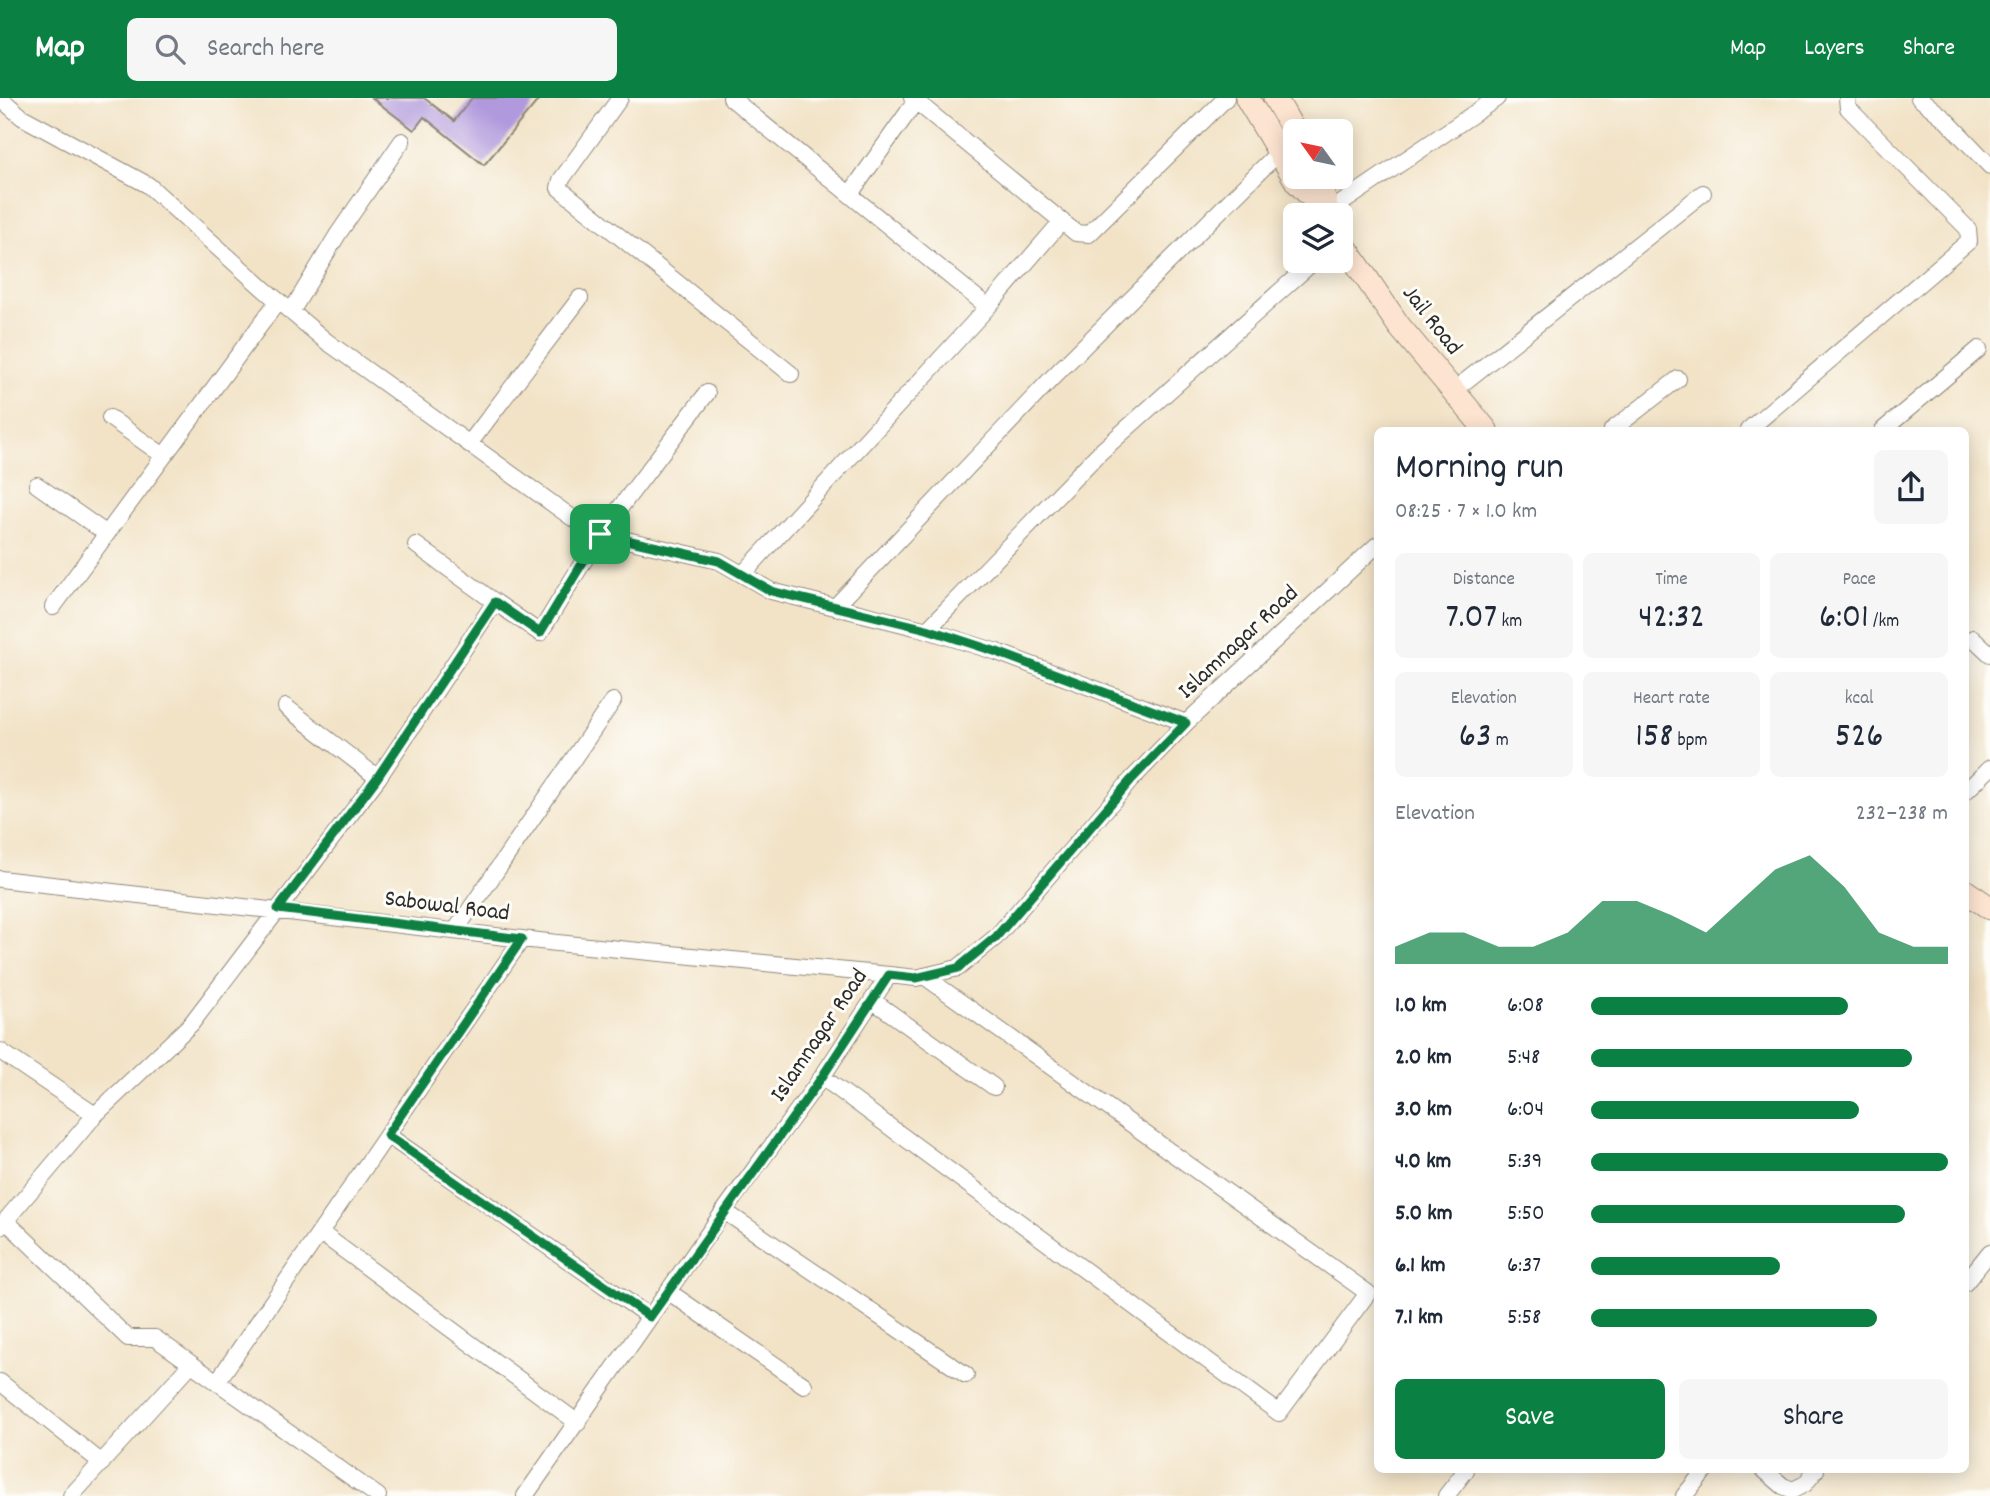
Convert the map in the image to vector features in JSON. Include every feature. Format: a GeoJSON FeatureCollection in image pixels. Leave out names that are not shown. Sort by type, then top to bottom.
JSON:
{"type":"FeatureCollection","features":[{"type":"Feature","properties":{"kind":"main road"},"geometry":{"type":"LineString","coordinates":[[1247,98],[1297,182],[1317,203]]}},
{"type":"Feature","properties":{"kind":"main road"},"geometry":{"type":"LineString","coordinates":[[1275,98],[1287,119]]}},
{"type":"Feature","properties":{"kind":"main road","name":"Jail Road"},"geometry":{"type":"LineString","coordinates":[[1353,258],[1399,326],[1483,427]]}},
{"type":"Feature","properties":{"kind":"main road"},"geometry":{"type":"LineString","coordinates":[[1969,894],[1990,908]]}},
{"type":"Feature","properties":{"kind":"street"},"geometry":{"type":"LineString","coordinates":[[0,98],[22,117],[148,185],[326,341],[600,534],[719,561],[771,591],[927,629],[997,652],[1186,723]]}},
{"type":"Feature","properties":{"kind":"street"},"geometry":{"type":"LineString","coordinates":[[620,98],[561,180],[559,188],[791,374]]}},
{"type":"Feature","properties":{"kind":"street"},"geometry":{"type":"LineString","coordinates":[[731,98],[988,307]]}},
{"type":"Feature","properties":{"kind":"street"},"geometry":{"type":"LineString","coordinates":[[850,194],[915,99],[1076,233],[1089,234],[1226,98]]}},
{"type":"Feature","properties":{"kind":"street"},"geometry":{"type":"LineString","coordinates":[[1754,427],[1969,241],[1968,229],[1848,108],[1847,98]]}},
{"type":"Feature","properties":{"kind":"street"},"geometry":{"type":"LineString","coordinates":[[1919,98],[1944,118],[1990,166]]}},
{"type":"Feature","properties":{"kind":"street"},"geometry":{"type":"LineString","coordinates":[[1343,203],[1487,101]]}},
{"type":"Feature","properties":{"kind":"street"},"geometry":{"type":"LineString","coordinates":[[53,607],[164,456],[285,307],[402,141]]}},
{"type":"Feature","properties":{"kind":"street"},"geometry":{"type":"LineString","coordinates":[[835,607],[1053,377],[1279,152]]}},
{"type":"Feature","properties":{"kind":"street"},"geometry":{"type":"LineString","coordinates":[[1453,391],[1703,193]]}},
{"type":"Feature","properties":{"kind":"street"},"geometry":{"type":"LineString","coordinates":[[743,574],[988,307],[1062,221]]}},
{"type":"Feature","properties":{"kind":"street"},"geometry":{"type":"LineString","coordinates":[[927,629],[1096,456],[1301,273]]}},
{"type":"Feature","properties":{"kind":"street"},"geometry":{"type":"LineString","coordinates":[[469,443],[580,298]]}},
{"type":"Feature","properties":{"kind":"street"},"geometry":{"type":"LineString","coordinates":[[1887,427],[1979,349]]}},
{"type":"Feature","properties":{"kind":"street"},"geometry":{"type":"LineString","coordinates":[[1616,427],[1678,379]]}},
{"type":"Feature","properties":{"kind":"street"},"geometry":{"type":"LineString","coordinates":[[416,545],[540,633],[600,534],[707,393]]}},
{"type":"Feature","properties":{"kind":"street"},"geometry":{"type":"LineString","coordinates":[[110,418],[164,456]]}},
{"type":"Feature","properties":{"kind":"street"},"geometry":{"type":"LineString","coordinates":[[37,485],[107,534]]}},
{"type":"Feature","properties":{"kind":"street","name":"Islamnagar Road"},"geometry":{"type":"LineString","coordinates":[[525,1496],[724,1211],[822,1077],[889,975],[924,976],[958,968],[996,937],[1131,780],[1186,723],[1374,548]]}},
{"type":"Feature","properties":{"kind":"street"},"geometry":{"type":"LineString","coordinates":[[378,1496],[155,1338],[128,1338],[3,1224],[95,1115],[191,1024],[377,778],[495,602]]}},
{"type":"Feature","properties":{"kind":"street"},"geometry":{"type":"LineString","coordinates":[[1973,638],[1990,654]]}},
{"type":"Feature","properties":{"kind":"street"},"geometry":{"type":"LineString","coordinates":[[455,931],[613,701]]}},
{"type":"Feature","properties":{"kind":"street"},"geometry":{"type":"LineString","coordinates":[[286,707],[377,778]]}},
{"type":"Feature","properties":{"kind":"street"},"geometry":{"type":"LineString","coordinates":[[1969,788],[1990,768]]}},
{"type":"Feature","properties":{"kind":"street","name":"Sabowal Road"},"geometry":{"type":"LineString","coordinates":[[0,878],[522,939],[889,975]]}},
{"type":"Feature","properties":{"kind":"street"},"geometry":{"type":"LineString","coordinates":[[217,1381],[522,939]]}},
{"type":"Feature","properties":{"kind":"street"},"geometry":{"type":"LineString","coordinates":[[822,1077],[1279,1413],[1368,1293],[924,976]]}},
{"type":"Feature","properties":{"kind":"street"},"geometry":{"type":"LineString","coordinates":[[872,1000],[994,1087]]}},
{"type":"Feature","properties":{"kind":"street"},"geometry":{"type":"LineString","coordinates":[[0,1051],[95,1115]]}},
{"type":"Feature","properties":{"kind":"street"},"geometry":{"type":"LineString","coordinates":[[387,1135],[650,1317]]}},
{"type":"Feature","properties":{"kind":"street"},"geometry":{"type":"LineString","coordinates":[[724,1211],[966,1376]]}},
{"type":"Feature","properties":{"kind":"street"},"geometry":{"type":"LineString","coordinates":[[321,1233],[578,1423]]}},
{"type":"Feature","properties":{"kind":"street"},"geometry":{"type":"LineString","coordinates":[[1969,1278],[1990,1252]]}},
{"type":"Feature","properties":{"kind":"street"},"geometry":{"type":"LineString","coordinates":[[668,1292],[804,1385]]}},
{"type":"Feature","properties":{"kind":"street"},"geometry":{"type":"LineString","coordinates":[[72,1496],[191,1364]]}},
{"type":"Feature","properties":{"kind":"street"},"geometry":{"type":"LineString","coordinates":[[0,1382],[102,1463]]}},
{"type":"Feature","properties":{"kind":"street"},"geometry":{"type":"LineString","coordinates":[[1446,1496],[1464,1473]]}},
{"type":"Feature","properties":{"kind":"street"},"geometry":{"type":"LineString","coordinates":[[1684,1496],[1703,1473]]}},
{"type":"Feature","properties":{"kind":"street"},"geometry":{"type":"LineString","coordinates":[[1768,1473],[1783,1486],[1793,1490],[1805,1484],[1814,1473]]}},
{"type":"Feature","properties":{"kind":"building"},"geometry":{"type":"Polygon","coordinates":[[[372,98],[424,98],[454,121],[472,98],[540,98],[484,165],[424,117],[414,130],[372,98]]]}},
{"type":"Feature","properties":{"kind":"route"},"geometry":{"type":"LineString","coordinates":[[600,534],[719,561],[771,591],[927,629],[997,652],[1186,723],[1131,780],[996,937],[958,968],[916,978],[889,975],[822,1077],[650,1317],[387,1135],[522,939],[278,909],[377,778],[495,602],[540,633],[600,534]]}}]}
